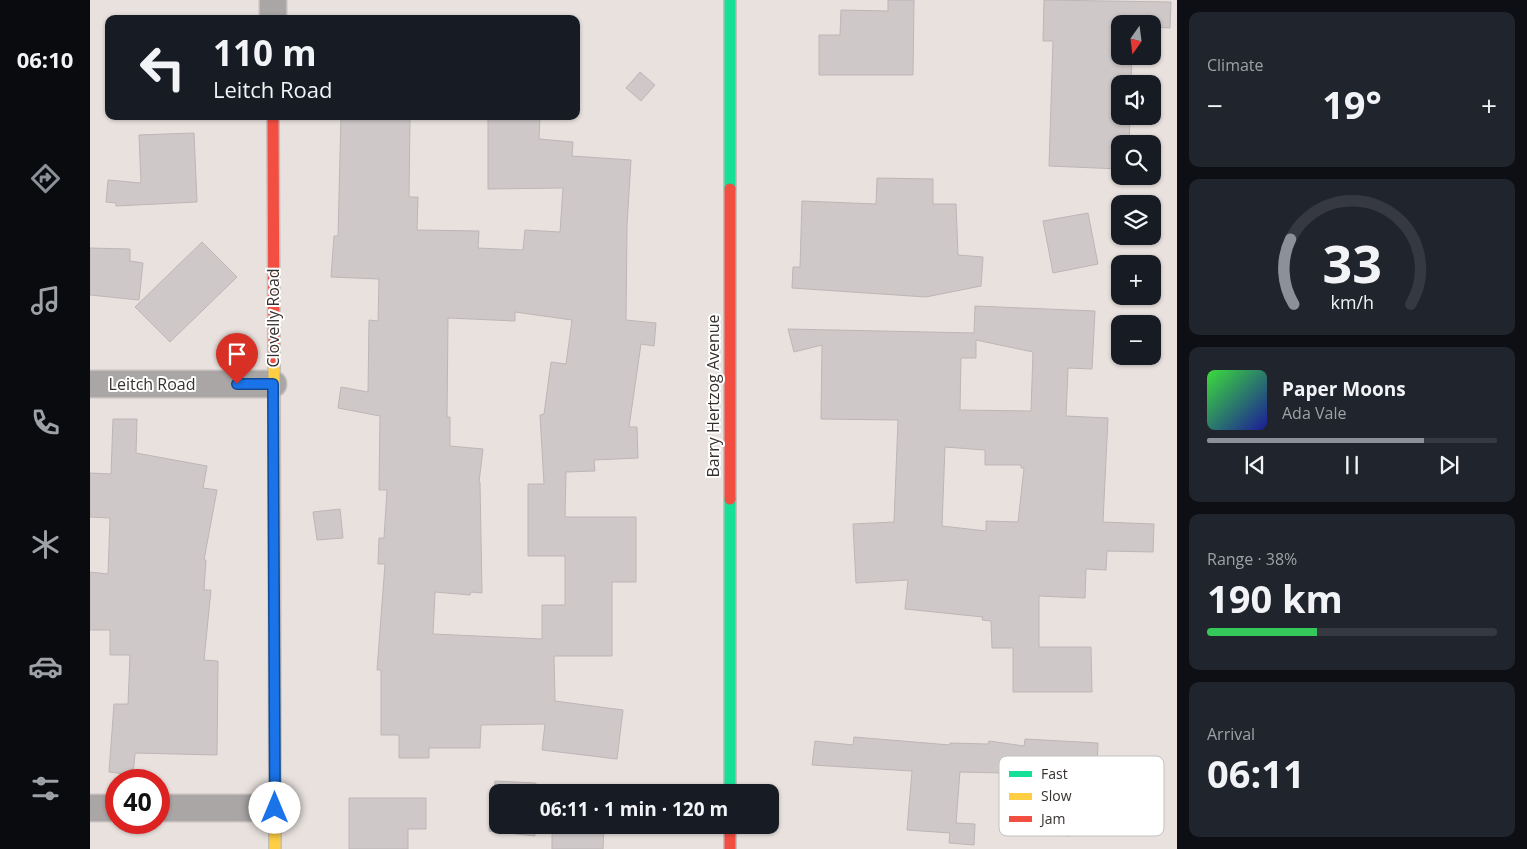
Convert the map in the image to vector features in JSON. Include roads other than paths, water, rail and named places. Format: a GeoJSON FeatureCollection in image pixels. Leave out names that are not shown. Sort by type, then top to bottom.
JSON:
{"type":"FeatureCollection","features":[{"type":"Feature","properties":{"kind":"main road","name":"Barry Hertzog Avenue"},"geometry":{"type":"LineString","coordinates":[[730,0],[730,784]]}},
{"type":"Feature","properties":{"kind":"main road","name":"Clovelly Road"},"geometry":{"type":"LineString","coordinates":[[273,120],[275,849]]}},
{"type":"Feature","properties":{"kind":"main road"},"geometry":{"type":"LineString","coordinates":[[730,834],[730,849]]}},
{"type":"Feature","properties":{"kind":"street"},"geometry":{"type":"LineString","coordinates":[[272,0],[273,15]]}},
{"type":"Feature","properties":{"kind":"street","name":"Leitch Road"},"geometry":{"type":"LineString","coordinates":[[90,384],[273,384]]}},
{"type":"Feature","properties":{"kind":"street"},"geometry":{"type":"LineString","coordinates":[[90,808],[105,808]]}},
{"type":"Feature","properties":{"kind":"street"},"geometry":{"type":"LineString","coordinates":[[170,808],[275,808]]}}]}
